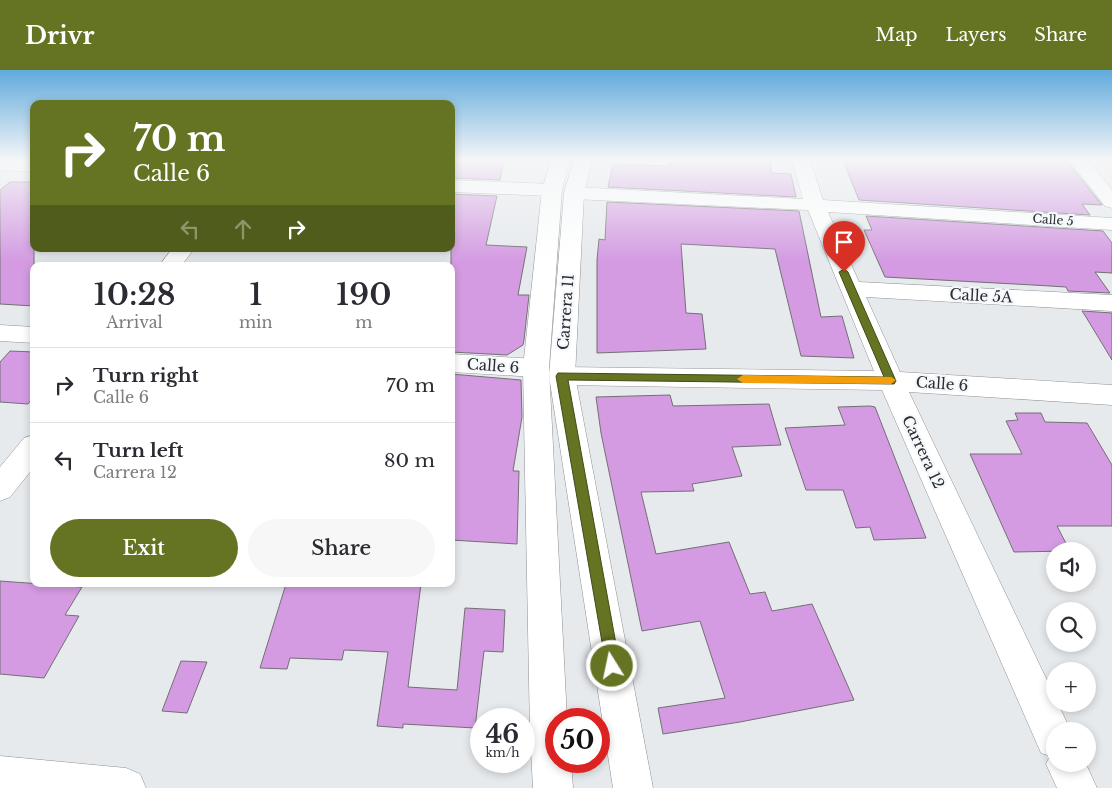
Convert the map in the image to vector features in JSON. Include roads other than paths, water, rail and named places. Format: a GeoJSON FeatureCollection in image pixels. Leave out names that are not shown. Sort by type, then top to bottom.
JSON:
{"type":"FeatureCollection","features":[{"type":"Feature","properties":{"kind":"street","name":"Carrera 11"},"geometry":{"type":"LineString","coordinates":[[553,788],[549,733],[549,372],[563,194]]}},
{"type":"Feature","properties":{"kind":"street","name":"Calle 5"},"geometry":{"type":"LineString","coordinates":[[608,194],[1112,224]]}},
{"type":"Feature","properties":{"kind":"street","name":"Carrera 12"},"geometry":{"type":"LineString","coordinates":[[811,194],[891,381],[1047,722]]}},
{"type":"Feature","properties":{"kind":"street"},"geometry":{"type":"LineString","coordinates":[[173,262],[181,252]]}},
{"type":"Feature","properties":{"kind":"street","name":"Calle 5A"},"geometry":{"type":"LineString","coordinates":[[851,289],[1112,303]]}},
{"type":"Feature","properties":{"kind":"street"},"geometry":{"type":"LineString","coordinates":[[0,333],[30,335]]}},
{"type":"Feature","properties":{"kind":"street","name":"Calle 6"},"geometry":{"type":"LineString","coordinates":[[455,363],[549,372],[891,381],[1112,395]]}},
{"type":"Feature","properties":{"kind":"street","name":"Carrera 11"},"geometry":{"type":"LineString","coordinates":[[549,372],[633,788]]}},
{"type":"Feature","properties":{"kind":"street"},"geometry":{"type":"LineString","coordinates":[[0,488],[30,451]]}},
{"type":"Feature","properties":{"kind":"street"},"geometry":{"type":"LineString","coordinates":[[1070,772],[1077,788]]}},
{"type":"Feature","properties":{"kind":"street"},"geometry":{"type":"LineString","coordinates":[[0,776],[126,788]]}}]}
